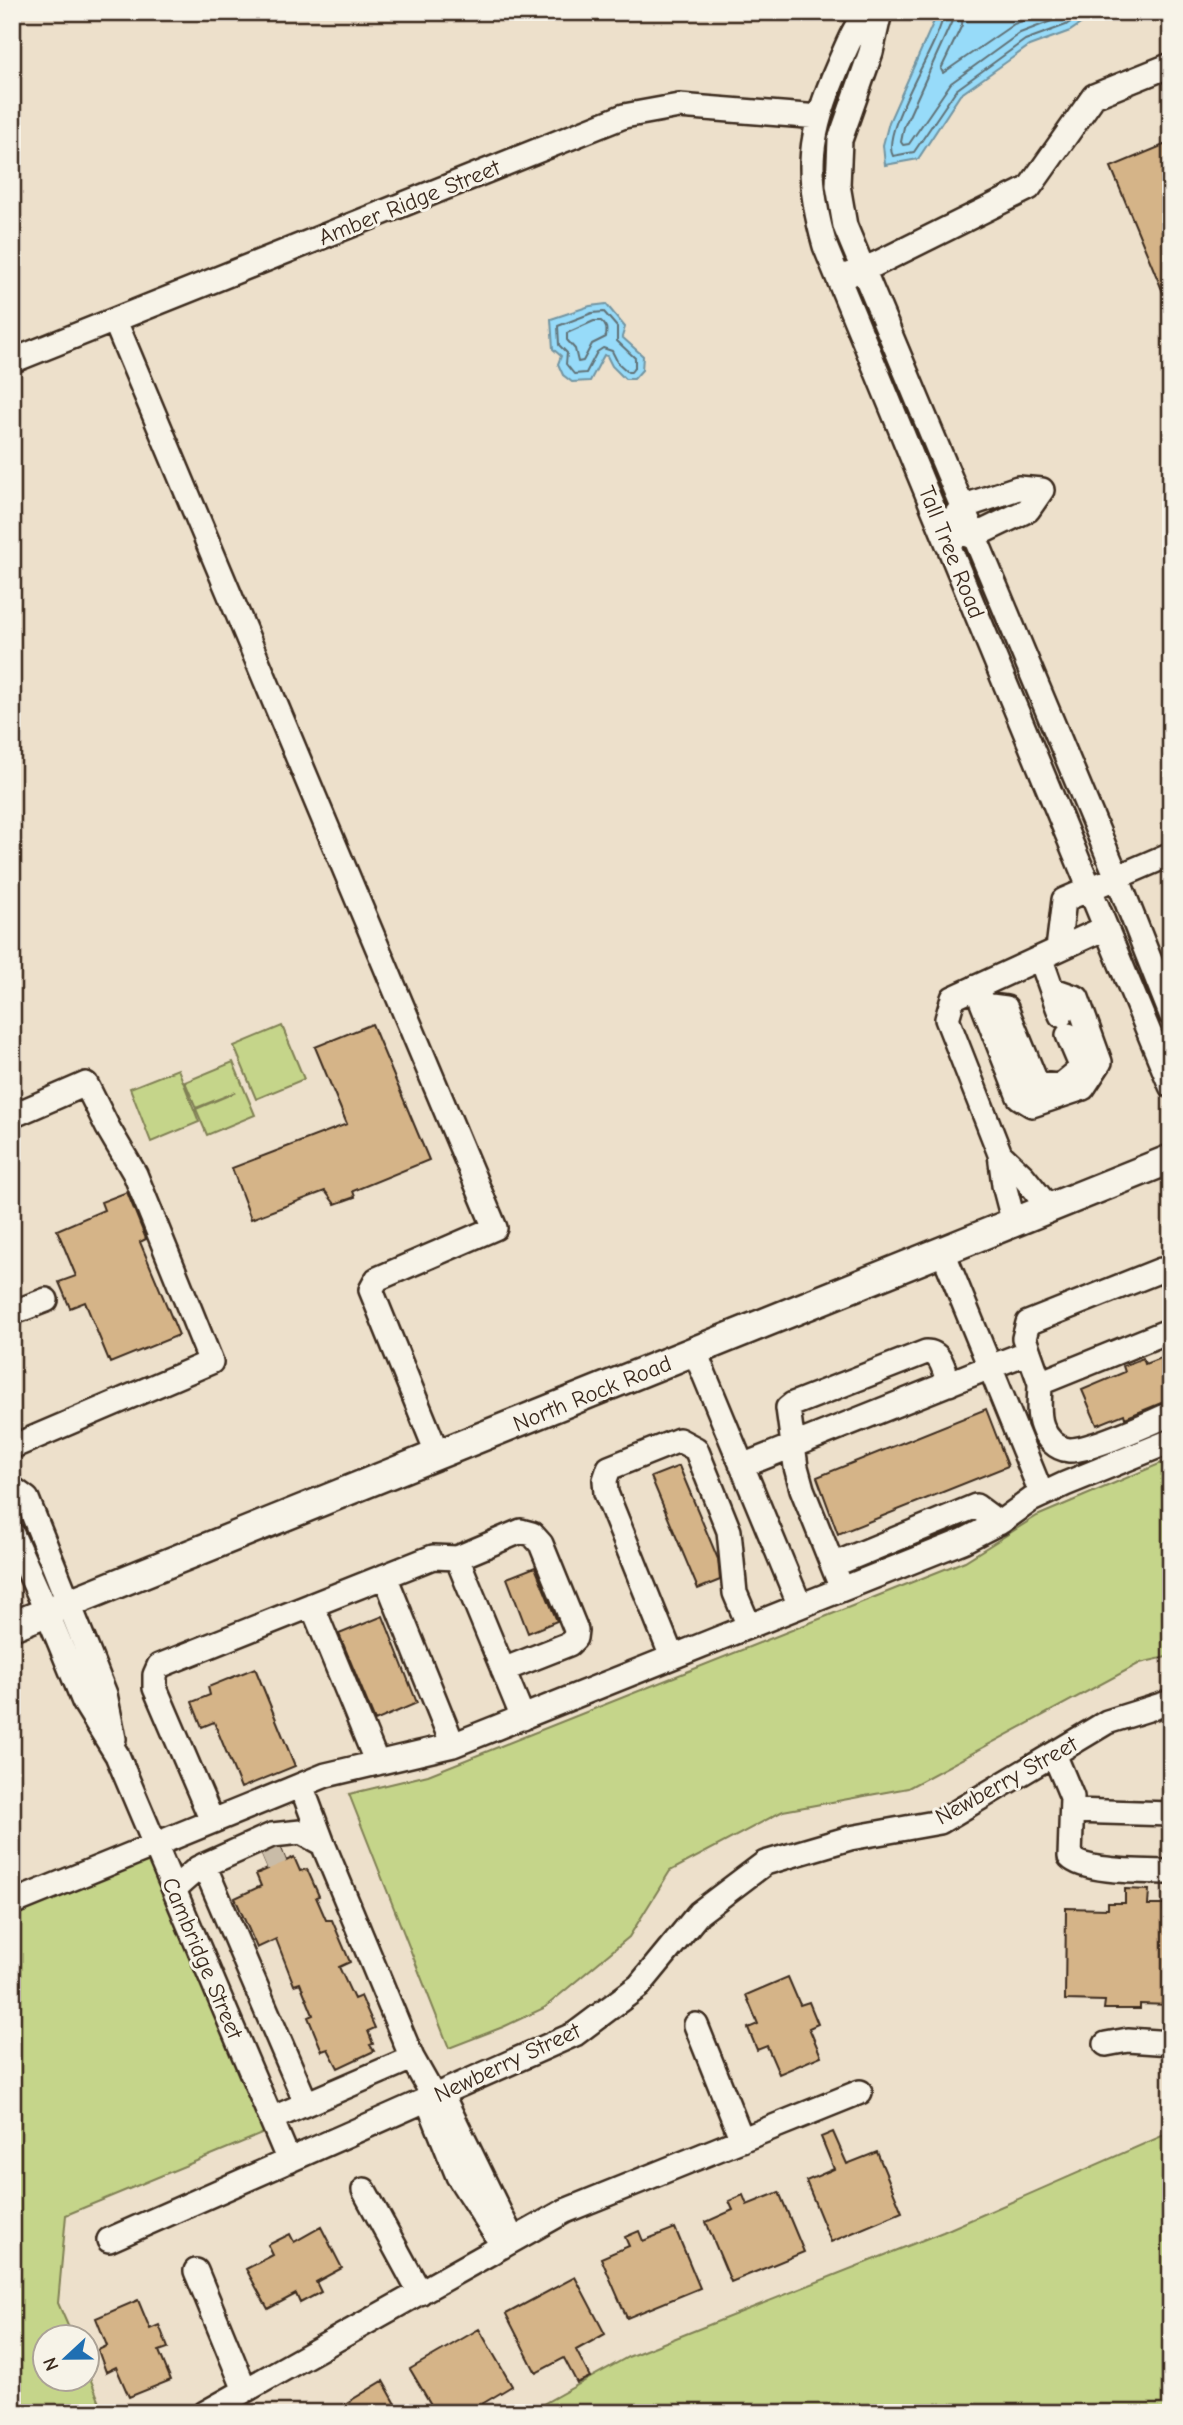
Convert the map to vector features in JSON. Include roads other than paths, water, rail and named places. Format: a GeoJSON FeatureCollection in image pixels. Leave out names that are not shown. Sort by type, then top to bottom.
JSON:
{"type":"FeatureCollection","features":[{"type":"Feature","properties":{"kind":"main road","name":"North Rock Road"},"geometry":{"type":"LineString","coordinates":[[12,1626],[1171,1159]]}},
{"type":"Feature","properties":{"kind":"street","name":"Tall Tree Road"},"geometry":{"type":"LineString","coordinates":[[866,12],[857,24],[824,98],[810,155],[814,207],[825,246],[1171,1086]]}},
{"type":"Feature","properties":{"kind":"street","name":"Tall Tree Road"},"geometry":{"type":"LineString","coordinates":[[880,12],[870,52],[840,140],[838,186],[845,226],[1117,877],[1171,1014]]}},
{"type":"Feature","properties":{"kind":"street"},"geometry":{"type":"LineString","coordinates":[[839,279],[876,264],[1029,188],[1094,96],[1171,65]]}},
{"type":"Feature","properties":{"kind":"street","name":"Amber Ridge Street"},"geometry":{"type":"LineString","coordinates":[[12,361],[624,116],[679,106],[819,117]]}},
{"type":"Feature","properties":{"kind":"street"},"geometry":{"type":"LineString","coordinates":[[115,321],[495,1228],[377,1279],[371,1290],[439,1455]]}},
{"type":"Feature","properties":{"kind":"street"},"geometry":{"type":"LineString","coordinates":[[1018,488],[1042,490],[1028,510],[974,536],[944,531],[962,506],[1018,488]]}},
{"type":"Feature","properties":{"kind":"street"},"geometry":{"type":"LineString","coordinates":[[979,996],[1006,1008],[1037,1084],[1060,1086],[1082,1068],[1054,998],[1049,953],[1064,900],[1171,854]]}},
{"type":"Feature","properties":{"kind":"street"},"geometry":{"type":"LineString","coordinates":[[1014,1223],[1004,1185],[1000,1154],[947,1020],[953,998],[979,996],[1049,953],[1105,928]]}},
{"type":"Feature","properties":{"kind":"street"},"geometry":{"type":"LineString","coordinates":[[979,996],[1019,1097],[1032,1105],[1083,1088],[1100,1062],[1077,998],[1054,990]]}},
{"type":"Feature","properties":{"kind":"street"},"geometry":{"type":"LineString","coordinates":[[12,1116],[86,1084],[135,1174],[211,1362],[12,1447]]}},
{"type":"Feature","properties":{"kind":"street"},"geometry":{"type":"LineString","coordinates":[[1000,1154],[1023,1176],[1049,1208]]}},
{"type":"Feature","properties":{"kind":"street"},"geometry":{"type":"LineString","coordinates":[[943,1252],[1042,1495]]}},
{"type":"Feature","properties":{"kind":"street"},"geometry":{"type":"LineString","coordinates":[[1171,1273],[1161,1270],[1028,1323],[1024,1338],[1041,1383],[1040,1418],[1049,1439],[1058,1447],[1070,1450],[1087,1446],[1171,1414]]}},
{"type":"Feature","properties":{"kind":"street"},"geometry":{"type":"LineString","coordinates":[[12,1313],[46,1300]]}},
{"type":"Feature","properties":{"kind":"street"},"geometry":{"type":"LineString","coordinates":[[1041,1383],[1171,1330]]}},
{"type":"Feature","properties":{"kind":"street"},"geometry":{"type":"LineString","coordinates":[[695,1352],[800,1606]]}},
{"type":"Feature","properties":{"kind":"street"},"geometry":{"type":"LineString","coordinates":[[842,1588],[802,1489],[796,1467],[788,1408],[926,1352],[939,1357],[949,1384]]}},
{"type":"Feature","properties":{"kind":"street"},"geometry":{"type":"LineString","coordinates":[[742,1466],[1029,1352]]}},
{"type":"Feature","properties":{"kind":"street"},"geometry":{"type":"LineString","coordinates":[[673,1657],[606,1493],[605,1480],[609,1468],[679,1440],[696,1449],[729,1531],[735,1593],[749,1626]]}},
{"type":"Feature","properties":{"kind":"street"},"geometry":{"type":"LineString","coordinates":[[12,1903],[326,1775],[453,1745],[523,1718],[963,1541],[999,1523],[1042,1495],[1171,1441]]}},
{"type":"Feature","properties":{"kind":"street"},"geometry":{"type":"LineString","coordinates":[[1087,1446],[1097,1471]]}},
{"type":"Feature","properties":{"kind":"street","name":"Cambridge Street"},"geometry":{"type":"LineString","coordinates":[[12,1488],[27,1499],[84,1702],[117,1755],[289,2161]]}},
{"type":"Feature","properties":{"kind":"street"},"geometry":{"type":"LineString","coordinates":[[833,1565],[976,1506],[999,1523]]}},
{"type":"Feature","properties":{"kind":"street"},"geometry":{"type":"LineString","coordinates":[[212,1821],[155,1688],[155,1675],[159,1667],[433,1557],[457,1558],[521,1531],[532,1534],[541,1544],[576,1630],[575,1638],[569,1644],[503,1670]]}},
{"type":"Feature","properties":{"kind":"street","name":"Cambridge Street"},"geometry":{"type":"LineString","coordinates":[[12,1534],[58,1607]]}},
{"type":"Feature","properties":{"kind":"street"},"geometry":{"type":"LineString","coordinates":[[457,1558],[523,1718]]}},
{"type":"Feature","properties":{"kind":"street"},"geometry":{"type":"LineString","coordinates":[[385,1576],[453,1745]]}},
{"type":"Feature","properties":{"kind":"street"},"geometry":{"type":"LineString","coordinates":[[312,1605],[377,1763]]}},
{"type":"Feature","properties":{"kind":"street","name":"Newberry Street"},"geometry":{"type":"LineString","coordinates":[[109,2240],[575,2034],[639,1986],[699,1913],[765,1863],[850,1838],[940,1822],[1107,1722],[1171,1702]]}},
{"type":"Feature","properties":{"kind":"street"},"geometry":{"type":"LineString","coordinates":[[1054,1754],[1072,1797],[1070,1857],[1076,1863],[1090,1867],[1171,1872]]}},
{"type":"Feature","properties":{"kind":"street"},"geometry":{"type":"LineString","coordinates":[[301,1785],[318,1841],[412,2058],[434,2096],[458,2176],[481,2196],[508,2243]]}},
{"type":"Feature","properties":{"kind":"street"},"geometry":{"type":"LineString","coordinates":[[1072,1811],[1171,1814]]}},
{"type":"Feature","properties":{"kind":"street"},"geometry":{"type":"LineString","coordinates":[[174,1889],[204,1865],[272,1835],[301,1832],[318,1841]]}},
{"type":"Feature","properties":{"kind":"street"},"geometry":{"type":"LineString","coordinates":[[230,1854],[272,1855],[318,1841]]}},
{"type":"Feature","properties":{"kind":"street"},"geometry":{"type":"LineString","coordinates":[[204,1865],[306,2103]]}},
{"type":"Feature","properties":{"kind":"street"},"geometry":{"type":"LineString","coordinates":[[696,2025],[742,2140]]}},
{"type":"Feature","properties":{"kind":"street"},"geometry":{"type":"LineString","coordinates":[[1106,2044],[1128,2040],[1171,2042]]}},
{"type":"Feature","properties":{"kind":"street"},"geometry":{"type":"LineString","coordinates":[[271,2119],[412,2058]]}},
{"type":"Feature","properties":{"kind":"street"},"geometry":{"type":"LineString","coordinates":[[205,2413],[565,2211],[860,2092]]}},
{"type":"Feature","properties":{"kind":"street"},"geometry":{"type":"LineString","coordinates":[[364,2190],[420,2292]]}},
{"type":"Feature","properties":{"kind":"street"},"geometry":{"type":"LineString","coordinates":[[196,2271],[245,2390]]}},
{"type":"Feature","properties":{"kind":"water"},"geometry":{"type":"Polygon","coordinates":[[[938,12],[1098,12],[1070,31],[1029,46],[960,95],[918,159],[885,165],[883,145],[889,122],[938,12]]]}},
{"type":"Feature","properties":{"kind":"water"},"geometry":{"type":"Polygon","coordinates":[[[606,304],[625,327],[622,337],[643,356],[642,370],[634,379],[625,379],[604,355],[590,381],[572,382],[563,375],[558,364],[561,356],[553,349],[551,319],[590,306],[606,304]]]}},
{"type":"Feature","properties":{"kind":"tunnel"},"geometry":{"type":"LineString","coordinates":[[263,1859],[282,1851]]}}]}
